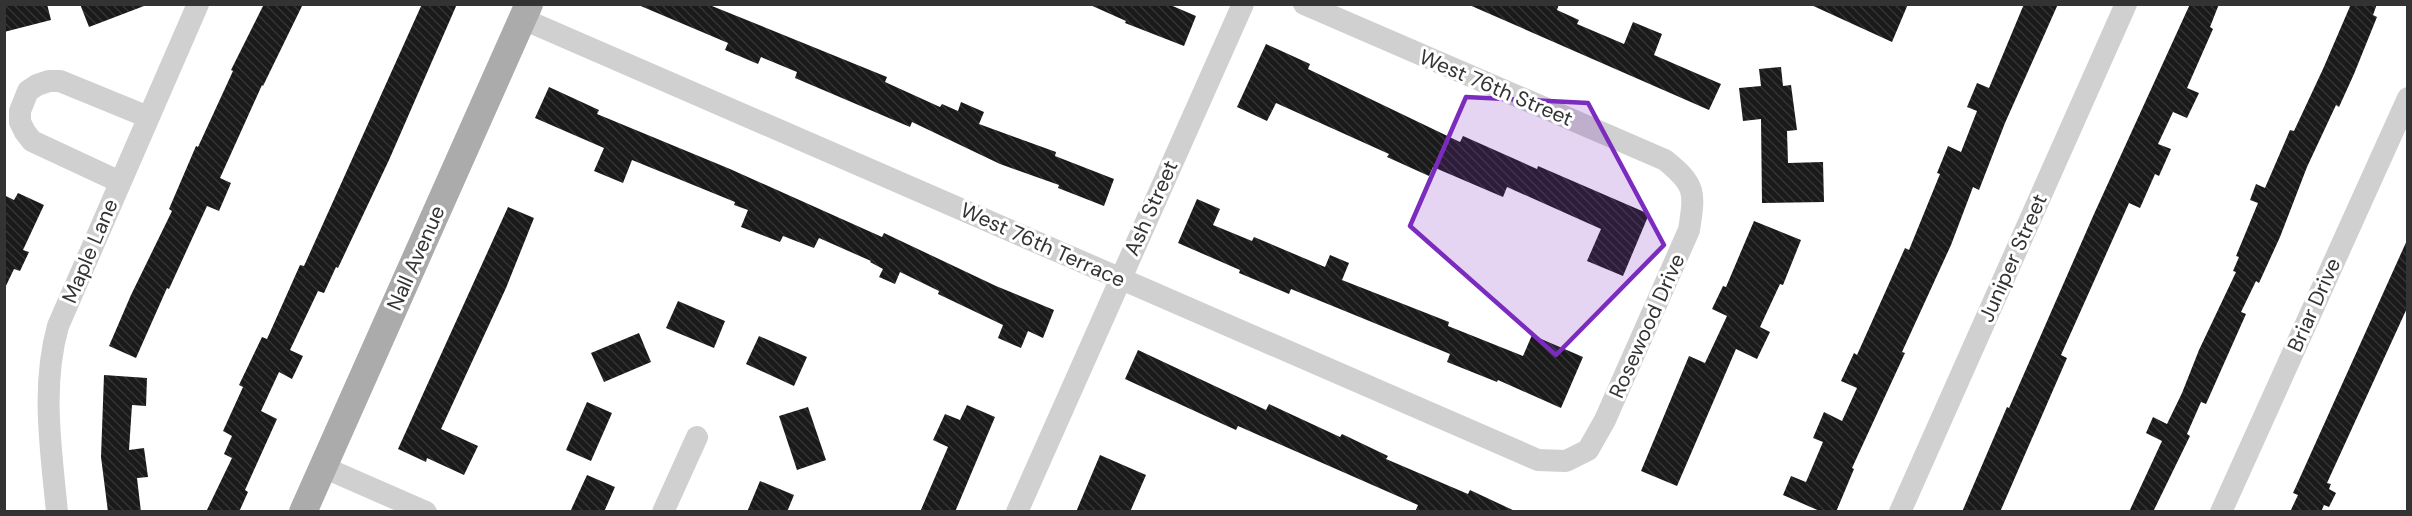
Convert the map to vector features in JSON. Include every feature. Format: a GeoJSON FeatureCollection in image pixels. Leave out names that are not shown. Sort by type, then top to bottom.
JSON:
{"type":"FeatureCollection","features":[{"type":"Feature","properties":{"kind":"main road","name":"Nall Avenue"},"geometry":{"type":"LineString","coordinates":[[303,512],[526,12]]}},
{"type":"Feature","properties":{"kind":"street","name":"Maple Lane"},"geometry":{"type":"LineString","coordinates":[[57,512],[48,400],[52,346],[58,326],[198,4]]}},
{"type":"Feature","properties":{"kind":"street","name":"Ash Street"},"geometry":{"type":"LineString","coordinates":[[1017,512],[1243,4]]}},
{"type":"Feature","properties":{"kind":"street","name":"West 76th Street"},"geometry":{"type":"LineString","coordinates":[[1304,4],[1665,160],[1685,176]]}},
{"type":"Feature","properties":{"kind":"street","name":"Juniper Street"},"geometry":{"type":"LineString","coordinates":[[1900,512],[2126,4]]}},
{"type":"Feature","properties":{"kind":"street","name":"West 76th Terrace"},"geometry":{"type":"LineString","coordinates":[[526,12],[1120,279],[1538,460],[1566,461]]}},
{"type":"Feature","properties":{"kind":"street"},"geometry":{"type":"LineString","coordinates":[[120,182],[32,141],[20,122],[23,100],[28,91],[37,85],[49,81],[60,81],[148,117]]}},
{"type":"Feature","properties":{"kind":"street","name":"Briar Drive"},"geometry":{"type":"LineString","coordinates":[[2221,512],[2408,98]]}},
{"type":"Feature","properties":{"kind":"street","name":"Rosewood Drive"},"geometry":{"type":"LineString","coordinates":[[1566,461],[1588,450],[1605,420],[1689,230],[1694,198],[1685,176]]}},
{"type":"Feature","properties":{"kind":"street"},"geometry":{"type":"LineString","coordinates":[[663,512],[697,437]]}},
{"type":"Feature","properties":{"kind":"street"},"geometry":{"type":"LineString","coordinates":[[323,466],[426,512]]}},
{"type":"Feature","properties":{"kind":"highlighted area"},"geometry":{"type":"Polygon","coordinates":[[[1466,97],[1588,103],[1664,245],[1556,355],[1410,226],[1466,97]]]}},
{"type":"Feature","properties":{"kind":"building"},"geometry":{"type":"Polygon","coordinates":[[[4,4],[47,4],[51,20],[4,32],[4,4]]]}},
{"type":"Feature","properties":{"kind":"building"},"geometry":{"type":"Polygon","coordinates":[[[80,4],[144,4],[144,6],[89,27],[80,4]]]}},
{"type":"Feature","properties":{"kind":"building"},"geometry":{"type":"Polygon","coordinates":[[[264,4],[303,4],[262,85],[220,178],[231,183],[219,211],[207,206],[136,358],[109,346],[172,211],[169,209],[196,146],[198,147],[233,71],[231,70],[264,4]]]}},
{"type":"Feature","properties":{"kind":"building"},"geometry":{"type":"Polygon","coordinates":[[[422,4],[457,4],[389,160],[338,268],[336,267],[324,293],[318,291],[290,350],[303,356],[292,379],[279,372],[261,411],[277,419],[245,490],[248,492],[239,512],[206,512],[232,458],[224,454],[232,436],[223,431],[243,387],[239,385],[262,337],[267,339],[300,265],[304,266],[422,4]]]}},
{"type":"Feature","properties":{"kind":"building"},"geometry":{"type":"Polygon","coordinates":[[[636,4],[707,4],[887,77],[885,82],[940,107],[942,104],[958,111],[961,102],[984,112],[979,124],[1056,152],[1055,156],[1114,179],[1104,206],[1058,188],[1059,185],[1000,164],[912,122],[910,127],[795,78],[797,72],[761,57],[758,64],[725,50],[728,43],[636,4]]]}},
{"type":"Feature","properties":{"kind":"building"},"geometry":{"type":"Polygon","coordinates":[[[1088,4],[1168,4],[1196,16],[1184,46],[1125,23],[1126,21],[1088,4]]]}},
{"type":"Feature","properties":{"kind":"building"},"geometry":{"type":"Polygon","coordinates":[[[1467,4],[1559,4],[1557,10],[1579,20],[1577,24],[1624,44],[1633,22],[1662,34],[1654,55],[1721,84],[1709,110],[1467,4]]]}},
{"type":"Feature","properties":{"kind":"building"},"geometry":{"type":"Polygon","coordinates":[[[1809,4],[1908,4],[1892,42],[1809,4]]]}},
{"type":"Feature","properties":{"kind":"building"},"geometry":{"type":"Polygon","coordinates":[[[2024,4],[2058,4],[2005,123],[1979,190],[1973,187],[1951,245],[1902,352],[1905,353],[1852,468],[1854,469],[1836,512],[1822,512],[1783,495],[1791,476],[1806,482],[1823,442],[1813,438],[1824,412],[1842,421],[1857,388],[1841,381],[1854,353],[1857,355],[1905,248],[1909,250],[1940,174],[1937,173],[1948,146],[1961,152],[1977,111],[1967,107],[1977,83],[1989,88],[2024,4]]]}},
{"type":"Feature","properties":{"kind":"building"},"geometry":{"type":"Polygon","coordinates":[[[2190,4],[2219,4],[2210,27],[2213,29],[2187,88],[2199,93],[2187,118],[2173,112],[2158,144],[2171,149],[2159,176],[2155,174],[2140,208],[2129,203],[2061,355],[2067,358],[2000,512],[1962,512],[2007,407],[2009,408],[2190,4]]]}},
{"type":"Feature","properties":{"kind":"building"},"geometry":{"type":"Polygon","coordinates":[[[2351,4],[2377,4],[2373,15],[2377,17],[2354,74],[2339,107],[2336,105],[2307,167],[2280,237],[2259,283],[2256,281],[2241,312],[2246,314],[2206,404],[2201,402],[2187,434],[2190,436],[2153,512],[2129,512],[2162,441],[2146,433],[2153,417],[2167,424],[2182,393],[2199,350],[2236,272],[2233,271],[2239,257],[2236,256],[2258,203],[2250,200],[2256,184],[2265,188],[2290,130],[2294,131],[2323,69],[2351,4]]]}},
{"type":"Feature","properties":{"kind":"building"},"geometry":{"type":"Polygon","coordinates":[[[1266,44],[1310,64],[1308,69],[1460,142],[1463,136],[1537,169],[1538,166],[1649,214],[1623,276],[1587,261],[1601,229],[1507,187],[1503,197],[1433,167],[1429,176],[1387,157],[1389,154],[1276,103],[1267,121],[1237,107],[1266,44]]]}},
{"type":"Feature","properties":{"kind":"building"},"geometry":{"type":"Polygon","coordinates":[[[1781,67],[1783,86],[1791,85],[1797,130],[1787,131],[1788,163],[1823,162],[1824,202],[1762,203],[1761,119],[1743,121],[1739,88],[1761,86],[1759,69],[1781,67]]]}},
{"type":"Feature","properties":{"kind":"building"},"geometry":{"type":"Polygon","coordinates":[[[549,87],[599,110],[597,114],[730,169],[882,237],[884,233],[996,286],[1054,310],[1043,338],[1028,331],[1021,348],[998,338],[1003,325],[938,294],[939,291],[900,272],[895,284],[879,277],[883,269],[871,261],[819,238],[814,248],[783,236],[780,242],[741,227],[748,210],[734,205],[735,202],[632,160],[623,183],[594,171],[604,148],[535,118],[549,87]]]}},
{"type":"Feature","properties":{"kind":"building"},"geometry":{"type":"Polygon","coordinates":[[[18,193],[44,205],[23,250],[29,252],[20,271],[14,269],[4,290],[4,195],[14,200],[18,193]]]}},
{"type":"Feature","properties":{"kind":"building"},"geometry":{"type":"Polygon","coordinates":[[[1197,199],[1220,209],[1213,225],[1252,241],[1254,237],[1325,267],[1330,255],[1349,263],[1342,280],[1449,322],[1448,326],[1523,356],[1532,335],[1583,357],[1561,408],[1498,380],[1497,382],[1447,362],[1450,354],[1291,289],[1289,294],[1178,243],[1197,199]]]}},
{"type":"Feature","properties":{"kind":"building"},"geometry":{"type":"Polygon","coordinates":[[[508,207],[534,218],[506,288],[441,429],[478,446],[464,475],[427,458],[426,462],[398,449],[508,207]]]}},
{"type":"Feature","properties":{"kind":"building"},"geometry":{"type":"Polygon","coordinates":[[[1754,221],[1801,240],[1783,285],[1780,284],[1760,327],[1770,332],[1757,359],[1736,349],[1677,486],[1641,471],[1689,356],[1705,363],[1727,316],[1712,309],[1723,286],[1726,287],[1754,221]]]}},
{"type":"Feature","properties":{"kind":"building"},"geometry":{"type":"Polygon","coordinates":[[[2408,238],[2408,306],[2327,483],[2331,484],[2329,489],[2336,493],[2329,507],[2324,505],[2321,512],[2290,512],[2298,495],[2293,493],[2408,238]]]}},
{"type":"Feature","properties":{"kind":"building"},"geometry":{"type":"Polygon","coordinates":[[[678,301],[725,321],[714,348],[666,328],[678,301]]]}},
{"type":"Feature","properties":{"kind":"building"},"geometry":{"type":"Polygon","coordinates":[[[639,333],[651,362],[604,382],[591,353],[639,333]]]}},
{"type":"Feature","properties":{"kind":"building"},"geometry":{"type":"Polygon","coordinates":[[[759,336],[807,357],[794,386],[746,364],[759,336]]]}},
{"type":"Feature","properties":{"kind":"building"},"geometry":{"type":"Polygon","coordinates":[[[1138,350],[1266,410],[1269,404],[1340,437],[1342,434],[1388,456],[1386,459],[1468,494],[1470,490],[1517,512],[1415,512],[1418,505],[1238,426],[1236,430],[1125,379],[1138,350]]]}},
{"type":"Feature","properties":{"kind":"building"},"geometry":{"type":"Polygon","coordinates":[[[104,375],[147,378],[146,406],[132,405],[129,450],[144,448],[148,477],[137,478],[141,512],[108,512],[101,457],[104,375]]]}},
{"type":"Feature","properties":{"kind":"building"},"geometry":{"type":"Polygon","coordinates":[[[587,402],[612,413],[591,461],[566,450],[587,402]]]}},
{"type":"Feature","properties":{"kind":"building"},"geometry":{"type":"Polygon","coordinates":[[[967,405],[995,417],[955,512],[920,512],[948,447],[933,440],[945,414],[960,420],[967,405]]]}},
{"type":"Feature","properties":{"kind":"building"},"geometry":{"type":"Polygon","coordinates":[[[808,407],[826,460],[797,470],[779,416],[808,407]]]}},
{"type":"Feature","properties":{"kind":"building"},"geometry":{"type":"Polygon","coordinates":[[[1100,455],[1146,475],[1130,512],[1076,512],[1100,455]]]}},
{"type":"Feature","properties":{"kind":"building"},"geometry":{"type":"Polygon","coordinates":[[[587,475],[615,487],[604,512],[570,512],[587,475]]]}},
{"type":"Feature","properties":{"kind":"building"},"geometry":{"type":"Polygon","coordinates":[[[760,481],[794,495],[787,512],[747,512],[760,481]]]}}]}
